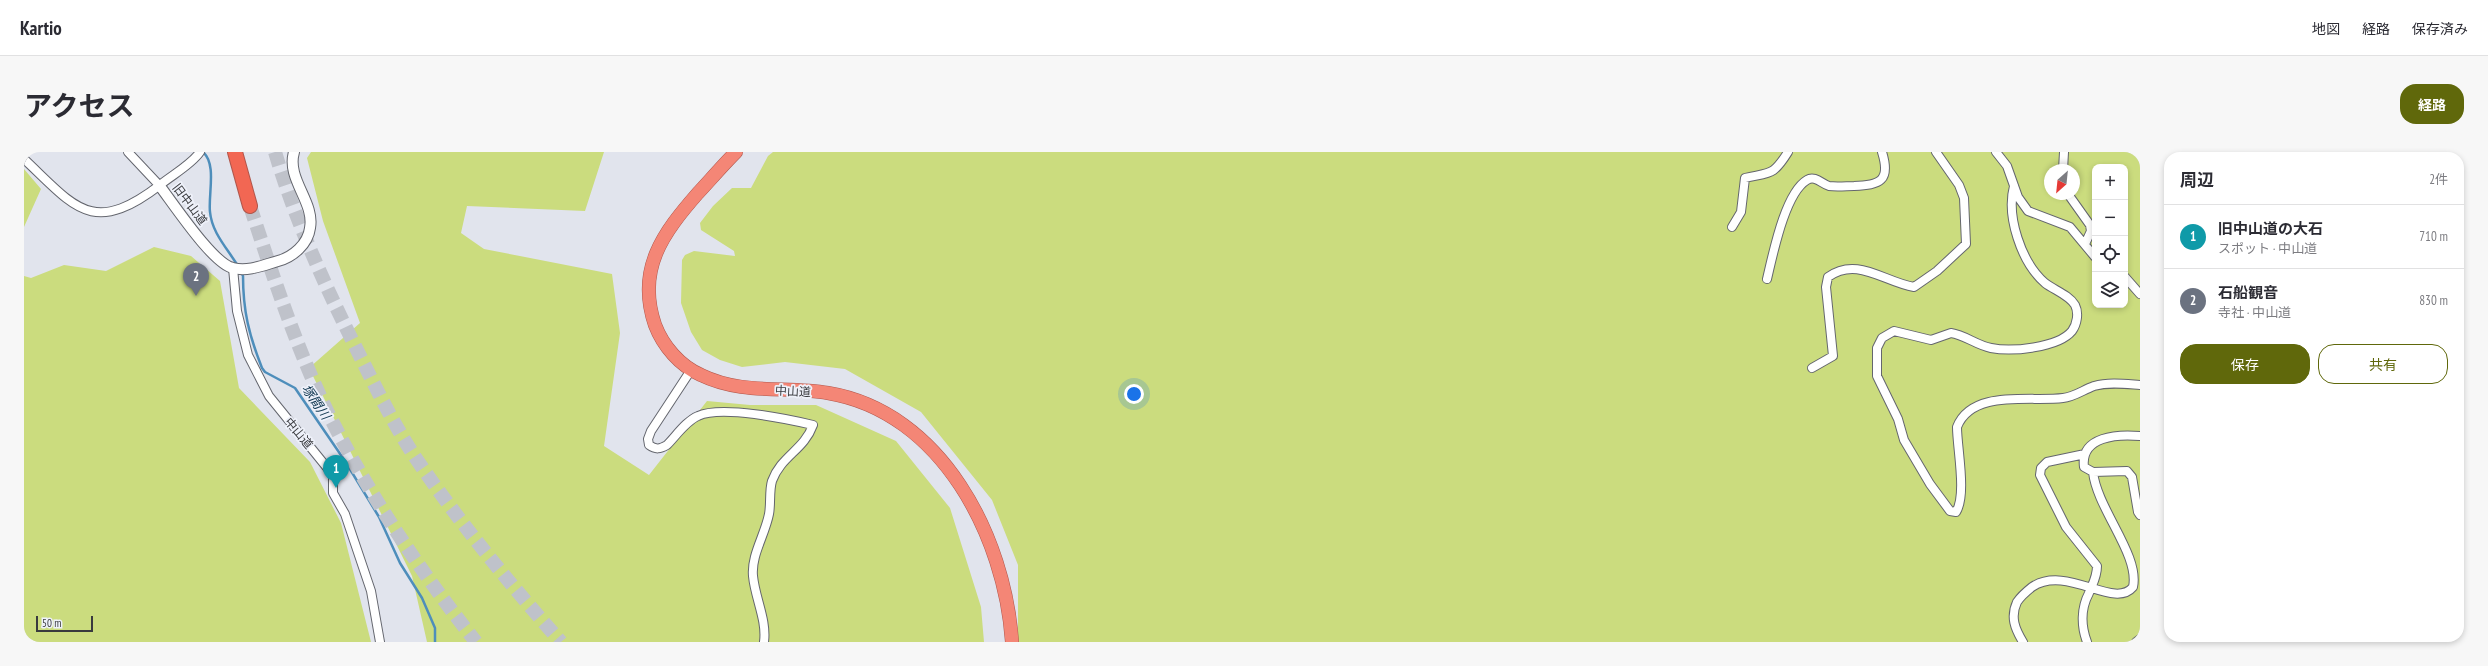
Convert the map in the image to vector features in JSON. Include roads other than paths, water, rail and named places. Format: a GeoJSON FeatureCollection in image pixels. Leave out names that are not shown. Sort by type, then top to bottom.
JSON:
{"type":"FeatureCollection","features":[{"type":"Feature","properties":{"kind":"highway"},"geometry":{"type":"LineString","coordinates":[[235,152],[250,206]]}},
{"type":"Feature","properties":{"kind":"highway","name":"中山道"},"geometry":{"type":"LineString","coordinates":[[736,152],[675,219],[660,243],[651,267],[649,303],[658,332],[669,350],[690,370],[732,386],[760,390],[805,390],[849,398],[877,409],[913,433],[953,476],[968,496],[987,531],[1002,574],[1010,619],[1012,642]]}},
{"type":"Feature","properties":{"kind":"street","name":"旧中山道"},"geometry":{"type":"LineString","coordinates":[[128,152],[159,185],[193,231],[218,259],[233,268]]}},
{"type":"Feature","properties":{"kind":"street"},"geometry":{"type":"LineString","coordinates":[[233,268],[246,269],[283,260],[296,252],[308,235],[311,228],[310,218],[295,177],[294,152]]}},
{"type":"Feature","properties":{"kind":"street"},"geometry":{"type":"LineString","coordinates":[[1732,227],[1741,212],[1745,178],[1771,173],[1778,167],[1788,152]]}},
{"type":"Feature","properties":{"kind":"street"},"geometry":{"type":"LineString","coordinates":[[1767,279],[1782,228],[1784,212],[1802,184],[1807,180],[1816,179],[1829,186],[1874,185],[1881,180],[1884,174],[1886,164],[1882,152]]}},
{"type":"Feature","properties":{"kind":"street"},"geometry":{"type":"LineString","coordinates":[[1812,368],[1833,356],[1826,288],[1828,277],[1837,271],[1846,269],[1865,269],[1898,285],[1914,287],[1937,272],[1966,244],[1964,198],[1959,185],[1936,152]]}},
{"type":"Feature","properties":{"kind":"street"},"geometry":{"type":"LineString","coordinates":[[1996,152],[2007,166],[2020,201],[2028,211],[2034,215],[2070,227],[2092,252]]}},
{"type":"Feature","properties":{"kind":"street"},"geometry":{"type":"LineString","coordinates":[[2063,164],[2064,152]]}},
{"type":"Feature","properties":{"kind":"street"},"geometry":{"type":"LineString","coordinates":[[24,159],[62,197],[76,206],[94,212],[124,208],[139,200],[199,154]]}},
{"type":"Feature","properties":{"kind":"street"},"geometry":{"type":"LineString","coordinates":[[2014,186],[2011,196],[2012,217],[2016,236],[2042,280],[2074,303],[2077,309],[2074,327],[2069,334],[2053,342],[2025,348],[1992,348],[1950,333],[1931,340],[1894,331],[1882,338],[1877,348],[1876,376],[1898,419],[1904,440],[1930,484],[1950,511],[1956,512],[1959,507],[1960,495],[1957,427],[1961,418],[1979,406],[2004,400],[2063,398],[2102,384],[2140,385]]}},
{"type":"Feature","properties":{"kind":"street"},"geometry":{"type":"LineString","coordinates":[[2072,200],[2090,225],[2091,231],[2085,244]]}},
{"type":"Feature","properties":{"kind":"street","name":"中山道"},"geometry":{"type":"LineString","coordinates":[[233,268],[236,311],[248,355],[268,396],[333,475],[333,493],[345,514],[371,591],[380,642]]}},
{"type":"Feature","properties":{"kind":"street"},"geometry":{"type":"LineString","coordinates":[[2128,280],[2140,294]]}},
{"type":"Feature","properties":{"kind":"street"},"geometry":{"type":"LineString","coordinates":[[690,370],[651,431],[648,439],[649,445],[654,449],[661,449],[667,445],[698,416],[710,413],[771,416],[814,425],[808,439],[780,466],[772,482],[769,514],[755,555],[752,575],[763,623],[764,642]]}},
{"type":"Feature","properties":{"kind":"street"},"geometry":{"type":"LineString","coordinates":[[2140,436],[2116,434],[2101,439],[2090,445],[2085,454],[2084,467],[2093,472],[2121,470],[2136,475],[2138,512],[2140,515]]}},
{"type":"Feature","properties":{"kind":"street"},"geometry":{"type":"LineString","coordinates":[[2085,454],[2047,462],[2041,468],[2040,475],[2066,527],[2097,566],[2092,588],[2084,604],[2083,618],[2087,642]]}},
{"type":"Feature","properties":{"kind":"street"},"geometry":{"type":"LineString","coordinates":[[2023,642],[2014,625],[2013,614],[2019,599],[2028,590],[2048,580],[2061,579],[2112,594],[2123,594],[2133,587],[2135,580],[2124,545],[2100,501],[2094,486],[2093,472]]}},
{"type":"Feature","properties":{"kind":"street"},"geometry":{"type":"LineString","coordinates":[[2136,642],[2140,639]]}},
{"type":"Feature","properties":{"kind":"waterway","name":"塚間川"},"geometry":{"type":"LineString","coordinates":[[203,152],[210,164],[211,172],[211,220],[217,234],[238,266]]}},
{"type":"Feature","properties":{"kind":"waterway","name":"塚間川"},"geometry":{"type":"LineString","coordinates":[[241,272],[243,276],[244,300],[248,323],[262,368],[265,372],[295,388],[345,461],[379,517],[400,563],[422,598],[435,628],[435,642]]}},
{"type":"Feature","properties":{"kind":"tunnel"},"geometry":{"type":"LineString","coordinates":[[275,152],[292,205],[324,281],[366,369],[400,432],[415,457],[467,529],[522,597],[561,642]]}},
{"type":"Feature","properties":{"kind":"tunnel"},"geometry":{"type":"LineString","coordinates":[[250,206],[295,337],[328,413],[378,503],[396,532],[435,588],[476,642]]}},
{"type":"Feature","properties":{"kind":"place","name":"石船観音"},"geometry":{"type":"Point","coordinates":[196,296]}},
{"type":"Feature","properties":{"kind":"place","name":"旧中山道の大石"},"geometry":{"type":"Point","coordinates":[336,488]}}]}
